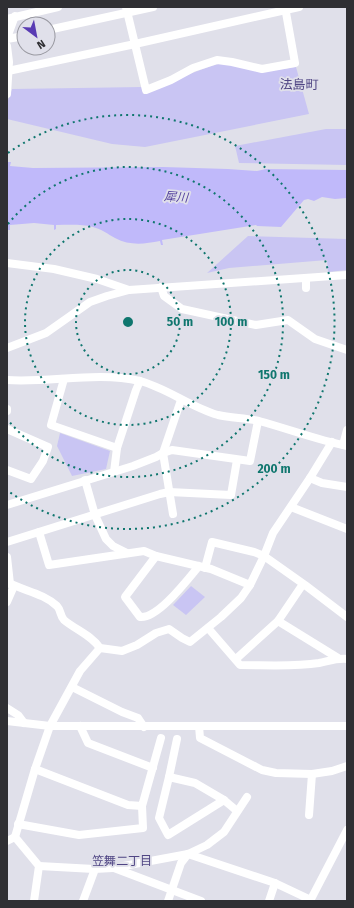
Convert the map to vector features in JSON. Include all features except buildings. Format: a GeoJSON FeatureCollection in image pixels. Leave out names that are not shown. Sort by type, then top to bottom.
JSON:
{"type":"FeatureCollection","features":[{"type":"Feature","properties":{"kind":"street"},"geometry":{"type":"LineString","coordinates":[[7,39],[11,18],[58,7]]}},
{"type":"Feature","properties":{"kind":"street"},"geometry":{"type":"LineString","coordinates":[[56,28],[127,10],[153,7]]}},
{"type":"Feature","properties":{"kind":"street"},"geometry":{"type":"LineString","coordinates":[[8,71],[135,44],[285,8],[299,7]]}},
{"type":"Feature","properties":{"kind":"street"},"geometry":{"type":"LineString","coordinates":[[127,10],[146,90],[193,68],[217,60],[262,69],[295,63],[285,8]]}},
{"type":"Feature","properties":{"kind":"street"},"geometry":{"type":"LineString","coordinates":[[7,46],[7,94]]}},
{"type":"Feature","properties":{"kind":"street"},"geometry":{"type":"LineString","coordinates":[[7,263],[54,269],[97,279],[129,290]]}},
{"type":"Feature","properties":{"kind":"street"},"geometry":{"type":"LineString","coordinates":[[7,348],[46,333],[90,302],[129,290],[347,275]]}},
{"type":"Feature","properties":{"kind":"street"},"geometry":{"type":"LineString","coordinates":[[306,278],[306,288]]}},
{"type":"Feature","properties":{"kind":"street"},"geometry":{"type":"LineString","coordinates":[[162,287],[164,296],[182,309],[256,326],[288,320],[315,339],[347,350]]}},
{"type":"Feature","properties":{"kind":"street"},"geometry":{"type":"LineString","coordinates":[[7,380],[111,376],[140,381],[164,390],[181,400],[217,414],[258,421],[345,445],[347,430]]}},
{"type":"Feature","properties":{"kind":"street"},"geometry":{"type":"LineString","coordinates":[[64,379],[51,425],[117,448]]}},
{"type":"Feature","properties":{"kind":"street"},"geometry":{"type":"LineString","coordinates":[[114,472],[117,448],[140,381]]}},
{"type":"Feature","properties":{"kind":"street"},"geometry":{"type":"LineString","coordinates":[[173,514],[163,452],[181,400]]}},
{"type":"Feature","properties":{"kind":"street"},"geometry":{"type":"LineString","coordinates":[[7,505],[114,472],[156,457],[163,452],[172,450],[250,461],[258,421]]}},
{"type":"Feature","properties":{"kind":"street"},"geometry":{"type":"LineString","coordinates":[[7,429],[48,447],[43,462],[31,479],[7,470]]}},
{"type":"Feature","properties":{"kind":"street"},"geometry":{"type":"LineString","coordinates":[[10,584],[40,595],[50,601],[59,608],[62,618],[95,641],[100,648],[122,651],[137,645],[156,633],[169,629],[190,642],[241,598],[250,585],[264,556],[273,532],[291,507],[332,442]]}},
{"type":"Feature","properties":{"kind":"street"},"geometry":{"type":"LineString","coordinates":[[7,542],[160,494],[170,492],[231,495],[237,460]]}},
{"type":"Feature","properties":{"kind":"street"},"geometry":{"type":"LineString","coordinates":[[310,478],[322,483],[347,487]]}},
{"type":"Feature","properties":{"kind":"street"},"geometry":{"type":"LineString","coordinates":[[85,480],[95,515],[106,539],[113,546],[128,554]]}},
{"type":"Feature","properties":{"kind":"street"},"geometry":{"type":"LineString","coordinates":[[291,507],[347,529]]}},
{"type":"Feature","properties":{"kind":"street"},"geometry":{"type":"LineString","coordinates":[[39,532],[49,566],[144,551],[156,556],[202,567],[250,585]]}},
{"type":"Feature","properties":{"kind":"street"},"geometry":{"type":"LineString","coordinates":[[156,556],[125,597],[140,617],[144,617],[168,602],[202,567],[212,542],[254,552],[264,556],[347,617]]}},
{"type":"Feature","properties":{"kind":"street"},"geometry":{"type":"LineString","coordinates":[[7,557],[10,584],[7,602]]}},
{"type":"Feature","properties":{"kind":"street"},"geometry":{"type":"LineString","coordinates":[[236,659],[278,620],[303,584]]}},
{"type":"Feature","properties":{"kind":"street"},"geometry":{"type":"LineString","coordinates":[[278,620],[338,658]]}},
{"type":"Feature","properties":{"kind":"street"},"geometry":{"type":"LineString","coordinates":[[208,628],[240,665],[319,663],[338,658],[347,659]]}},
{"type":"Feature","properties":{"kind":"street"},"geometry":{"type":"LineString","coordinates":[[15,837],[35,769],[50,726],[80,671],[100,648]]}},
{"type":"Feature","properties":{"kind":"street"},"geometry":{"type":"LineString","coordinates":[[72,687],[122,712],[138,718],[144,727]]}},
{"type":"Feature","properties":{"kind":"street"},"geometry":{"type":"LineString","coordinates":[[7,708],[18,715],[24,723]]}},
{"type":"Feature","properties":{"kind":"street"},"geometry":{"type":"LineString","coordinates":[[7,722],[50,726],[347,726]]}},
{"type":"Feature","properties":{"kind":"street"},"geometry":{"type":"LineString","coordinates":[[80,726],[88,743],[153,768]]}},
{"type":"Feature","properties":{"kind":"street"},"geometry":{"type":"LineString","coordinates":[[199,726],[200,738],[262,770],[276,773],[312,774],[332,771],[347,766]]}},
{"type":"Feature","properties":{"kind":"street"},"geometry":{"type":"LineString","coordinates":[[18,824],[79,835],[144,828],[142,806],[161,738]]}},
{"type":"Feature","properties":{"kind":"street"},"geometry":{"type":"LineString","coordinates":[[177,738],[159,818],[168,835],[224,800]]}},
{"type":"Feature","properties":{"kind":"street"},"geometry":{"type":"LineString","coordinates":[[35,769],[128,805],[142,806]]}},
{"type":"Feature","properties":{"kind":"street"},"geometry":{"type":"LineString","coordinates":[[309,814],[312,774]]}},
{"type":"Feature","properties":{"kind":"street"},"geometry":{"type":"LineString","coordinates":[[169,777],[195,784],[224,800],[237,811]]}},
{"type":"Feature","properties":{"kind":"street"},"geometry":{"type":"LineString","coordinates":[[15,837],[39,866],[96,869],[113,868],[188,854],[207,845],[224,832],[246,797]]}},
{"type":"Feature","properties":{"kind":"street"},"geometry":{"type":"LineString","coordinates":[[188,854],[276,883],[310,900],[347,830]]}},
{"type":"Feature","properties":{"kind":"street"},"geometry":{"type":"LineString","coordinates":[[7,841],[15,837]]}},
{"type":"Feature","properties":{"kind":"street"},"geometry":{"type":"LineString","coordinates":[[168,901],[181,863],[188,854]]}},
{"type":"Feature","properties":{"kind":"street"},"geometry":{"type":"LineString","coordinates":[[34,901],[39,866]]}},
{"type":"Feature","properties":{"kind":"street"},"geometry":{"type":"LineString","coordinates":[[113,868],[202,901]]}},
{"type":"Feature","properties":{"kind":"street"},"geometry":{"type":"LineString","coordinates":[[83,901],[96,869]]}},
{"type":"Feature","properties":{"kind":"street"},"geometry":{"type":"LineString","coordinates":[[269,901],[276,883]]}},
{"type":"Feature","properties":{"kind":"shaded area"},"geometry":{"type":"Polygon","coordinates":[[[222,63],[276,70],[296,67],[309,114],[145,147],[112,144],[7,119],[7,103],[12,89],[142,87],[143,94],[202,69],[222,63]]]}},
{"type":"Feature","properties":{"kind":"shaded area"},"geometry":{"type":"Polygon","coordinates":[[[326,129],[347,129],[347,165],[239,163],[235,146],[326,129]]]}},
{"type":"Feature","properties":{"kind":"shaded area"},"geometry":{"type":"Polygon","coordinates":[[[248,236],[347,239],[347,270],[328,272],[327,260],[229,268],[207,273],[248,236]]]}},
{"type":"Feature","properties":{"kind":"shaded area"},"geometry":{"type":"Polygon","coordinates":[[[60,433],[110,451],[106,469],[72,476],[57,446],[60,433]]]}},
{"type":"Feature","properties":{"kind":"shaded area"},"geometry":{"type":"Polygon","coordinates":[[[191,586],[205,597],[186,615],[173,605],[191,586]]]}},
{"type":"Feature","properties":{"kind":"water","name":"犀川"},"geometry":{"type":"Polygon","coordinates":[[[8,162],[11,162],[10,166],[33,168],[163,167],[257,171],[266,169],[347,170],[347,198],[335,199],[322,197],[314,201],[308,199],[304,200],[281,227],[256,225],[162,240],[163,245],[161,245],[160,241],[132,243],[121,241],[102,230],[84,225],[56,225],[56,229],[54,230],[54,225],[34,223],[10,225],[10,230],[8,230],[8,162]]]}},
{"type":"Feature","properties":{"kind":"district","name":"法島町"},"geometry":{"type":"Point","coordinates":[299,84]}},
{"type":"Feature","properties":{"kind":"district","name":"笠舞二丁目"},"geometry":{"type":"Point","coordinates":[122,861]}}]}
